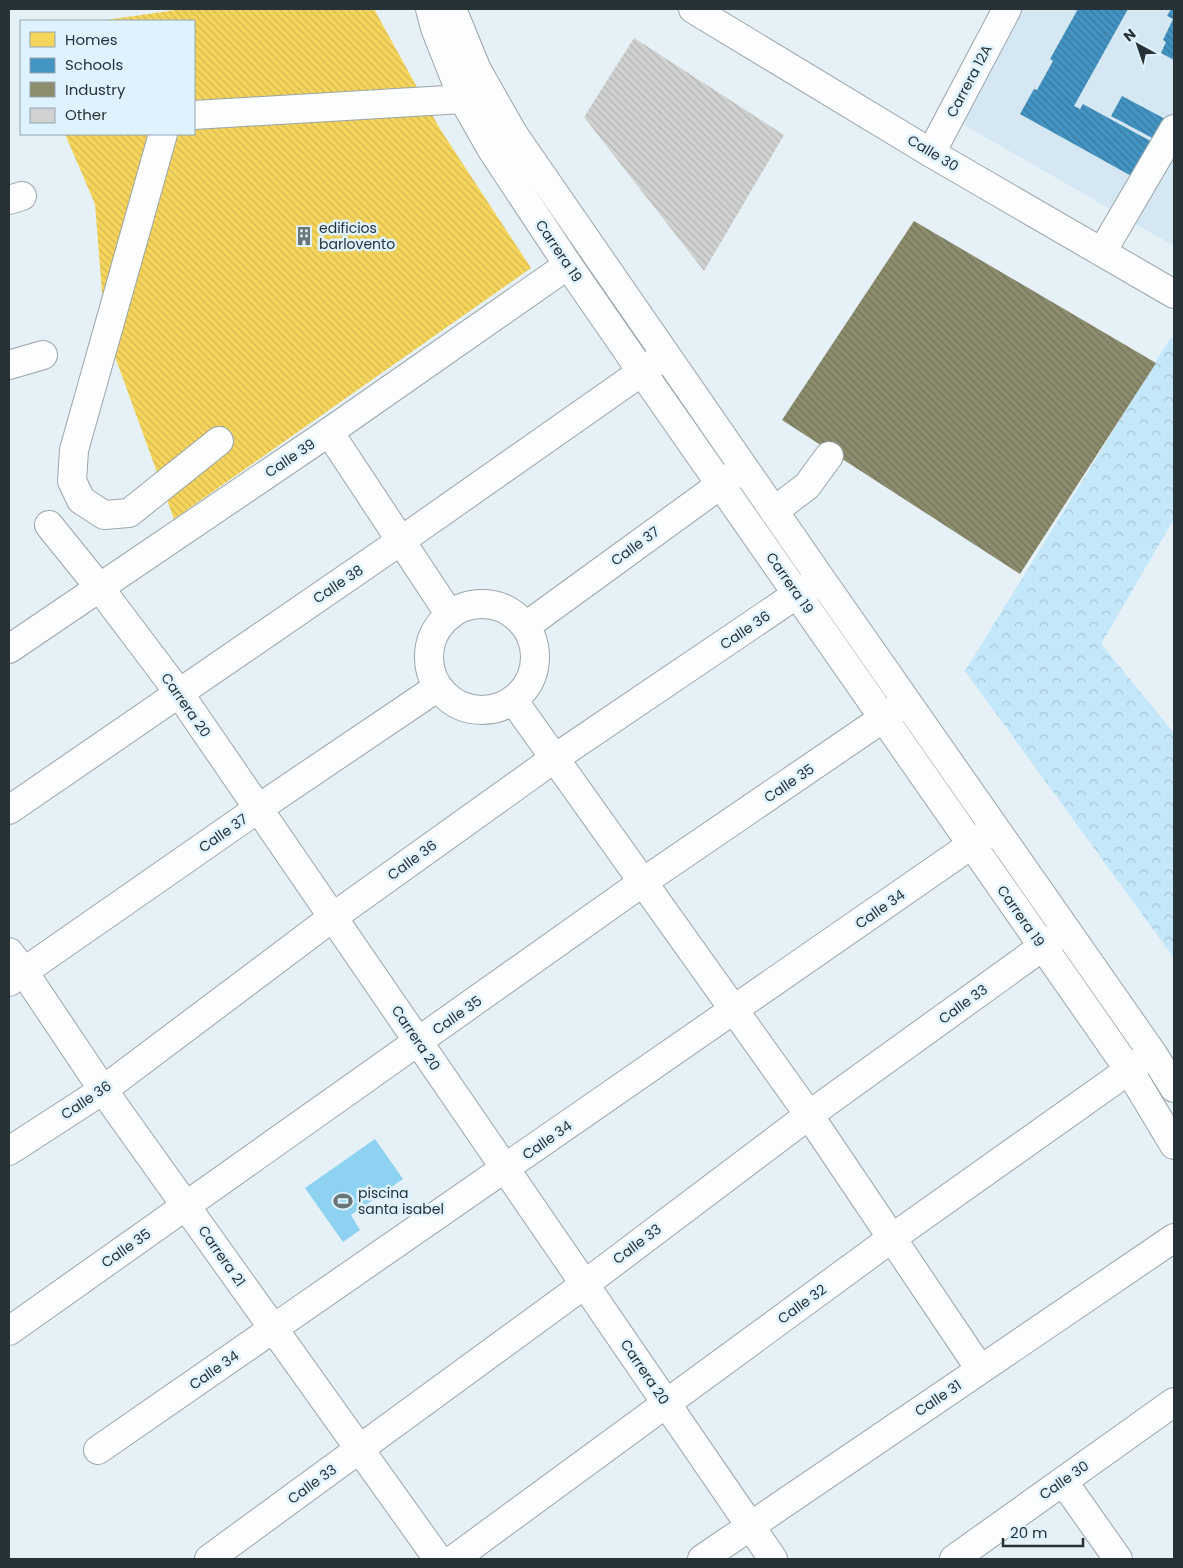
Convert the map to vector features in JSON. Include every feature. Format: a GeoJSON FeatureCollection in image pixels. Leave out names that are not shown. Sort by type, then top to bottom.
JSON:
{"type":"FeatureCollection","features":[{"type":"Feature","properties":{"kind":"street","name":"Carrera 19"},"geometry":{"type":"LineString","coordinates":[[430,9],[435,28],[463,99],[492,150],[642,372],[1129,1070],[1174,1145]]}},
{"type":"Feature","properties":{"kind":"street","name":"Carrera 19"},"geometry":{"type":"LineString","coordinates":[[452,9],[477,70],[514,135],[1066,930],[1164,1058],[1174,1088]]}},
{"type":"Feature","properties":{"kind":"street","name":"Calle 30"},"geometry":{"type":"LineString","coordinates":[[693,9],[931,153],[1174,294]]}},
{"type":"Feature","properties":{"kind":"street","name":"Carrera 12A"},"geometry":{"type":"LineString","coordinates":[[931,153],[1007,9]]}},
{"type":"Feature","properties":{"kind":"street"},"geometry":{"type":"LineString","coordinates":[[195,115],[463,99]]}},
{"type":"Feature","properties":{"kind":"street"},"geometry":{"type":"LineString","coordinates":[[1102,252],[1174,129]]}},
{"type":"Feature","properties":{"kind":"street"},"geometry":{"type":"LineString","coordinates":[[163,135],[74,450],[72,481],[81,500],[104,515],[128,513],[218,441]]}},
{"type":"Feature","properties":{"kind":"street","name":"Calle 39"},"geometry":{"type":"LineString","coordinates":[[9,649],[329,432],[568,265]]}},
{"type":"Feature","properties":{"kind":"street","name":"Calle 38"},"geometry":{"type":"LineString","coordinates":[[9,810],[402,540],[666,354]]}},
{"type":"Feature","properties":{"kind":"street"},"geometry":{"type":"LineString","coordinates":[[9,365],[43,355]]}},
{"type":"Feature","properties":{"kind":"street"},"geometry":{"type":"LineString","coordinates":[[329,432],[450,615]]}},
{"type":"Feature","properties":{"kind":"street"},"geometry":{"type":"LineString","coordinates":[[774,511],[807,486],[829,456]]}},
{"type":"Feature","properties":{"kind":"street","name":"Calle 37"},"geometry":{"type":"LineString","coordinates":[[526,626],[744,468]]}},
{"type":"Feature","properties":{"kind":"street","name":"Carrera 20"},"geometry":{"type":"LineString","coordinates":[[49,525],[179,693],[773,1559]]}},
{"type":"Feature","properties":{"kind":"street","name":"Calle 36"},"geometry":{"type":"LineString","coordinates":[[9,1151],[103,1090],[333,917],[555,758],[821,579]]}},
{"type":"Feature","properties":{"kind":"street"},"geometry":{"type":"LineString","coordinates":[[482,603],[499,606],[514,614],[526,626],[533,640],[536,657],[533,673],[525,688],[513,700],[498,707],[481,710],[465,707],[450,699],[438,687],[431,672],[429,656],[432,641],[439,626],[450,615],[465,606],[482,603]]}},
{"type":"Feature","properties":{"kind":"street","name":"Calle 37"},"geometry":{"type":"LineString","coordinates":[[14,969],[259,808],[438,687]]}},
{"type":"Feature","properties":{"kind":"street"},"geometry":{"type":"LineString","coordinates":[[513,700],[808,1115],[980,1369]]}},
{"type":"Feature","properties":{"kind":"street","name":"Calle 35"},"geometry":{"type":"LineString","coordinates":[[9,1331],[643,882],[907,702]]}},
{"type":"Feature","properties":{"kind":"street","name":"Calle 34"},"geometry":{"type":"LineString","coordinates":[[98,1450],[734,1011],[995,828]]}},
{"type":"Feature","properties":{"kind":"street","name":"Calle 33"},"geometry":{"type":"LineString","coordinates":[[209,1559],[585,1284],[808,1115],[1066,930]]}},
{"type":"Feature","properties":{"kind":"street","name":"Carrera 21"},"geometry":{"type":"LineString","coordinates":[[14,969],[103,1090],[438,1559]]}},
{"type":"Feature","properties":{"kind":"street","name":"Calle 32"},"geometry":{"type":"LineString","coordinates":[[454,1559],[892,1238],[1129,1070],[1164,1058]]}},
{"type":"Feature","properties":{"kind":"street","name":"Calle 31"},"geometry":{"type":"LineString","coordinates":[[702,1559],[1174,1238]]}},
{"type":"Feature","properties":{"kind":"street","name":"Calle 30"},"geometry":{"type":"LineString","coordinates":[[954,1559],[1174,1402]]}},
{"type":"Feature","properties":{"kind":"street"},"geometry":{"type":"LineString","coordinates":[[1062,1481],[1118,1559]]}},
{"type":"Feature","properties":{"kind":"shaded area"},"geometry":{"type":"Polygon","coordinates":[[[1015,9],[1174,9],[1174,246],[954,119],[1015,9]]]}},
{"type":"Feature","properties":{"kind":"green space"},"geometry":{"type":"Polygon","coordinates":[[[1171,337],[1174,339],[1174,519],[1101,644],[1174,733],[1174,958],[965,671],[1171,337]]]}},
{"type":"Feature","properties":{"kind":"water","name":"piscina santa isabel"},"geometry":{"type":"Polygon","coordinates":[[[375,1139],[403,1179],[351,1215],[360,1230],[343,1242],[305,1188],[375,1139]]]}},
{"type":"Feature","properties":{"kind":"building: Homes","name":"edificios barlovento"},"geometry":{"type":"Polygon","coordinates":[[[183,9],[374,9],[440,129],[531,268],[174,519],[105,329],[95,204],[65,135],[195,135],[195,20],[106,20],[183,9]]]}},
{"type":"Feature","properties":{"kind":"building: Schools"},"geometry":{"type":"Polygon","coordinates":[[[1078,9],[1128,9],[1074,106],[1080,109],[1083,104],[1154,143],[1135,178],[1020,114],[1034,89],[1037,90],[1053,61],[1050,59],[1078,9]]]}},
{"type":"Feature","properties":{"kind":"building: Schools"},"geometry":{"type":"Polygon","coordinates":[[[1171,9],[1174,9],[1174,60],[1161,53],[1166,42],[1163,40],[1173,19],[1167,16],[1171,9]]]}},
{"type":"Feature","properties":{"kind":"building: Schools"},"geometry":{"type":"Polygon","coordinates":[[[1122,96],[1169,121],[1158,141],[1111,116],[1122,96]]]}},
{"type":"Feature","properties":{"kind":"building: Industry"},"geometry":{"type":"Polygon","coordinates":[[[914,221],[1156,363],[1020,574],[782,420],[914,221]]]}},
{"type":"Feature","properties":{"kind":"building: Other"},"geometry":{"type":"Polygon","coordinates":[[[634,38],[784,135],[704,271],[584,117],[634,38]]]}},
{"type":"Feature","properties":{"kind":"place","name":"edificios barlovento"},"geometry":{"type":"Point","coordinates":[304,236]}},
{"type":"Feature","properties":{"kind":"place","name":"piscina santa isabel"},"geometry":{"type":"Point","coordinates":[343,1201]}}]}
